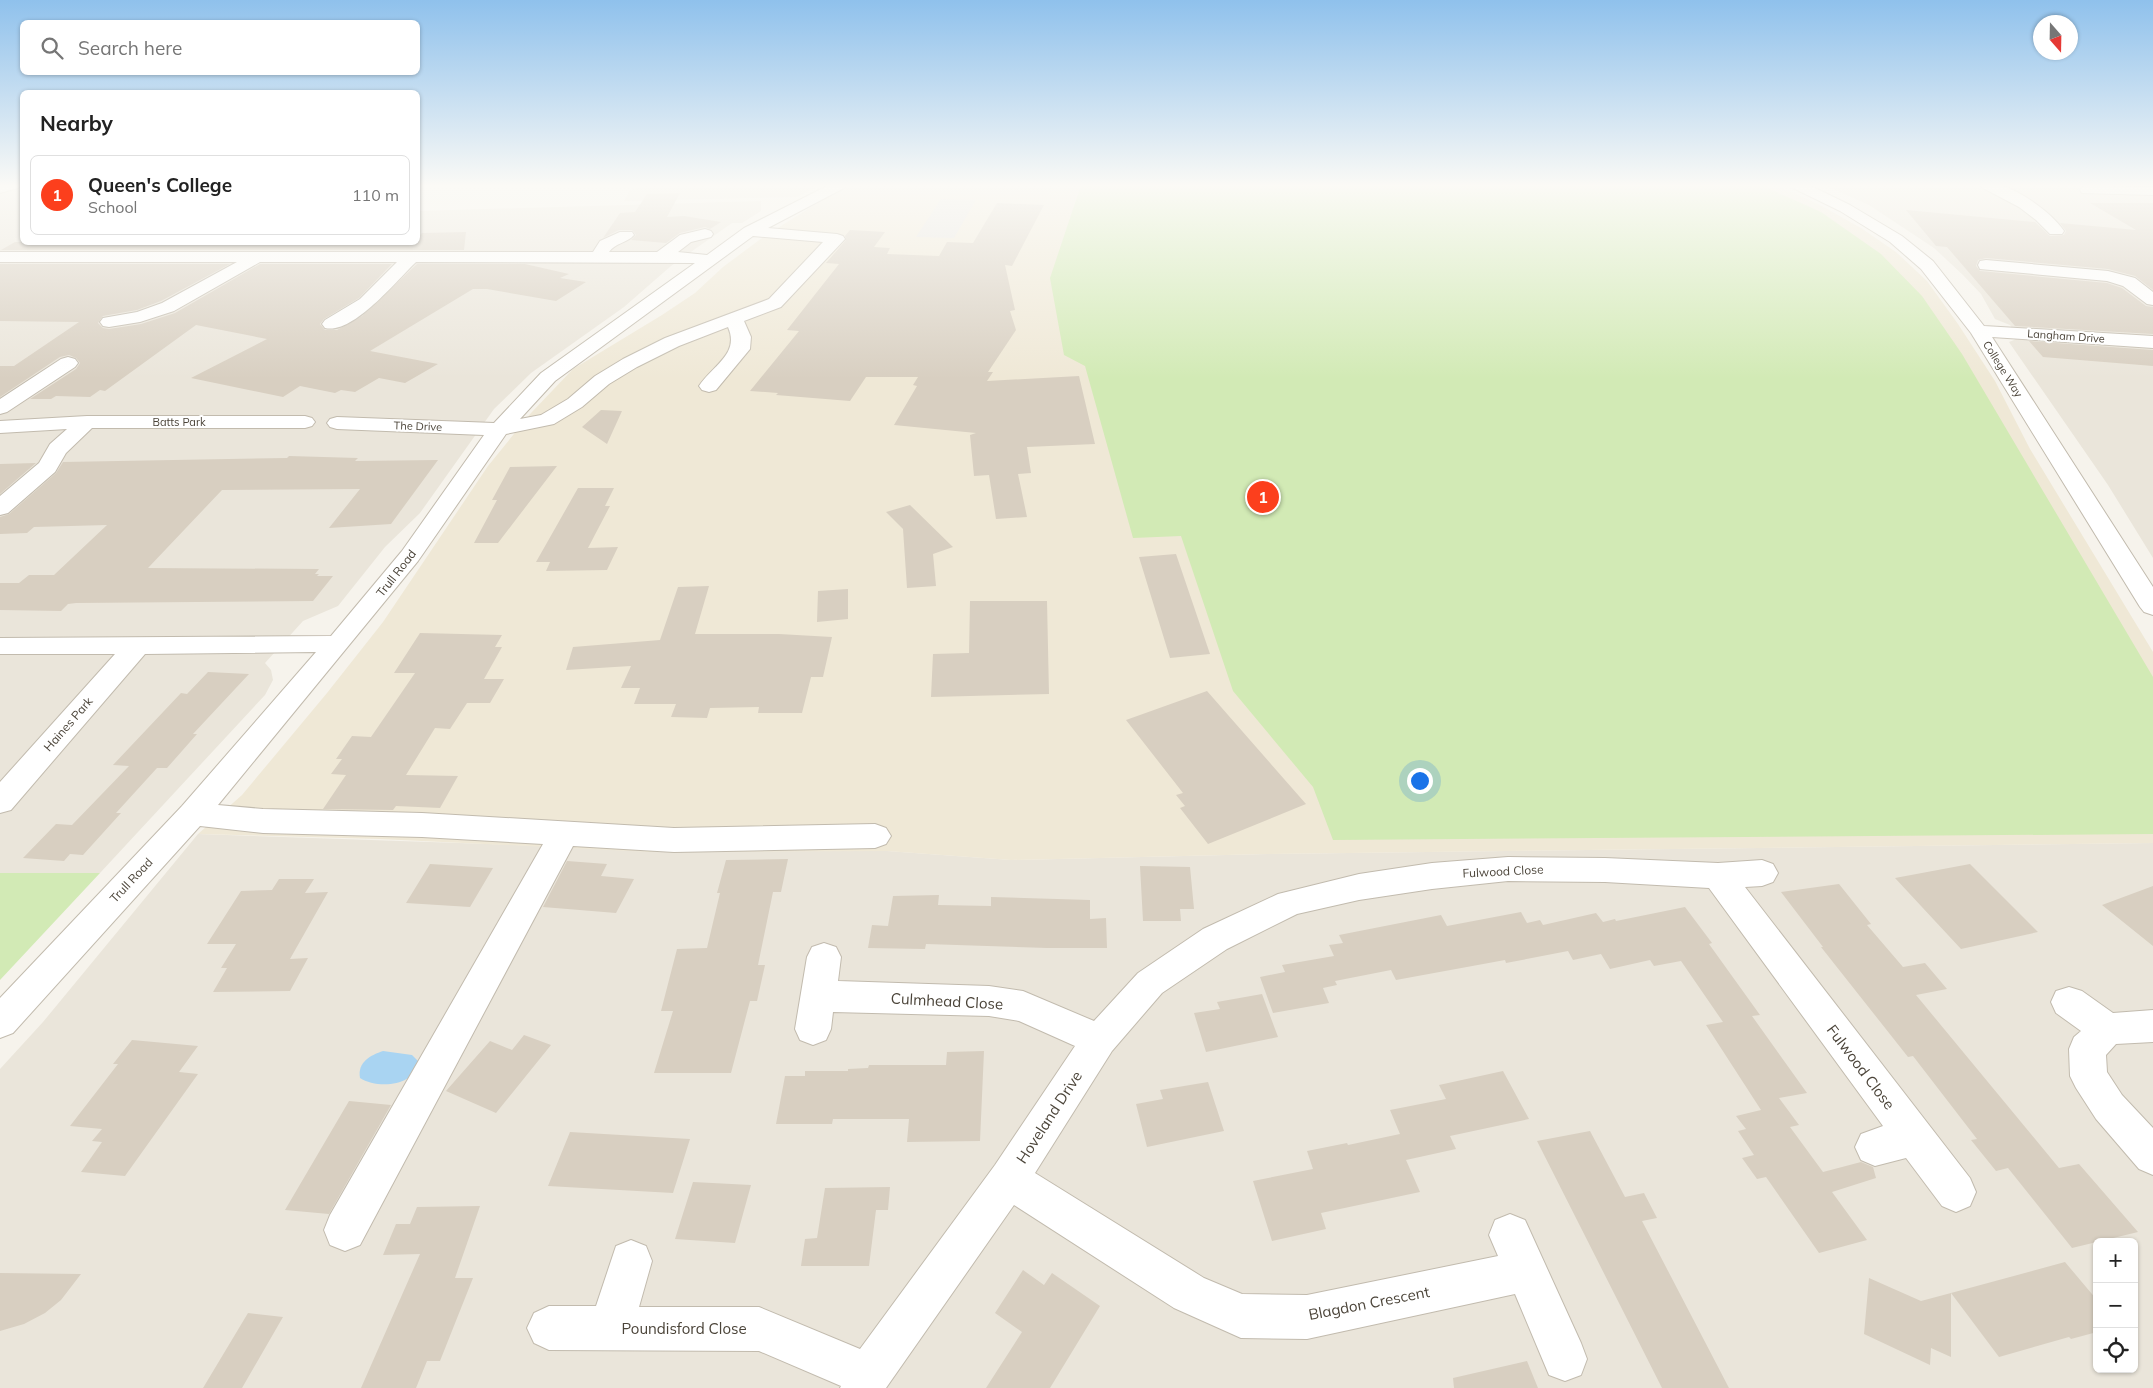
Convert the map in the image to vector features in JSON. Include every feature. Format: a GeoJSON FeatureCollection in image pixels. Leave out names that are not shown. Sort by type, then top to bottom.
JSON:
{"type":"FeatureCollection","features":[{"type":"Feature","properties":{"kind":"street"},"geometry":{"type":"LineString","coordinates":[[100,256],[111,250]]}},
{"type":"Feature","properties":{"kind":"street"},"geometry":{"type":"LineString","coordinates":[[598,257],[602,250]]}},
{"type":"Feature","properties":{"kind":"street"},"geometry":{"type":"LineString","coordinates":[[661,257],[671,250]]}},
{"type":"Feature","properties":{"kind":"street","name":"Trull Road"},"geometry":{"type":"LineString","coordinates":[[0,1022],[193,814],[338,644],[410,556],[499,430],[548,377],[724,250]]}},
{"type":"Feature","properties":{"kind":"street","name":"The Drive"},"geometry":{"type":"LineString","coordinates":[[337,423],[499,430],[547,420],[574,403],[602,380],[630,363],[672,342],[775,303],[789,292],[825,250]]}},
{"type":"Feature","properties":{"kind":"street","name":"College Way"},"geometry":{"type":"LineString","coordinates":[[1909,250],[1927,265],[1979,331],[2153,607]]}},
{"type":"Feature","properties":{"kind":"street"},"geometry":{"type":"LineString","coordinates":[[1,257],[661,257],[710,260]]}},
{"type":"Feature","properties":{"kind":"street"},"geometry":{"type":"LineString","coordinates":[[365,318],[338,320],[375,295],[393,274],[412,257]]}},
{"type":"Feature","properties":{"kind":"street"},"geometry":{"type":"LineString","coordinates":[[109,322],[141,320],[255,258]]}},
{"type":"Feature","properties":{"kind":"street"},"geometry":{"type":"LineString","coordinates":[[1986,265],[2013,263],[2108,276],[2129,282],[2153,300]]}},
{"type":"Feature","properties":{"kind":"street"},"geometry":{"type":"LineString","coordinates":[[709,386],[741,349],[742,337],[734,319]]}},
{"type":"Feature","properties":{"kind":"street","name":"Langham Drive"},"geometry":{"type":"LineString","coordinates":[[1979,331],[2153,342]]}},
{"type":"Feature","properties":{"kind":"street"},"geometry":{"type":"LineString","coordinates":[[0,408],[47,377],[73,370]]}},
{"type":"Feature","properties":{"kind":"street"},"geometry":{"type":"LineString","coordinates":[[270,422],[288,406]]}},
{"type":"Feature","properties":{"kind":"street"},"geometry":{"type":"LineString","coordinates":[[0,508],[47,467],[58,449],[87,422]]}},
{"type":"Feature","properties":{"kind":"street","name":"Batts Park"},"geometry":{"type":"LineString","coordinates":[[0,427],[87,422],[304,422]]}},
{"type":"Feature","properties":{"kind":"street"},"geometry":{"type":"LineString","coordinates":[[0,646],[338,644]]}},
{"type":"Feature","properties":{"kind":"street","name":"Haines Park"},"geometry":{"type":"LineString","coordinates":[[0,802],[137,646]]}},
{"type":"Feature","properties":{"kind":"street"},"geometry":{"type":"LineString","coordinates":[[193,814],[263,821],[422,825],[674,840],[874,836]]}},
{"type":"Feature","properties":{"kind":"street"},"geometry":{"type":"LineString","coordinates":[[345,1230],[564,834]]}},
{"type":"Feature","properties":{"kind":"street","name":"Fulwood Close"},"geometry":{"type":"LineString","coordinates":[[1290,903],[1359,887],[1432,876],[1508,869],[1605,870],[1718,876],[1762,873]]}},
{"type":"Feature","properties":{"kind":"street","name":"Fulwood Close"},"geometry":{"type":"LineString","coordinates":[[1718,876],[1956,1192]]}},
{"type":"Feature","properties":{"kind":"street","name":"Hoveland Drive"},"geometry":{"type":"LineString","coordinates":[[865,1382],[1009,1179],[1099,1040],[1150,983],[1215,939],[1290,903]]}},
{"type":"Feature","properties":{"kind":"street","name":"Culmhead Close"},"geometry":{"type":"LineString","coordinates":[[824,957],[815,1012],[998,1002],[1023,1006],[1099,1040]]}},
{"type":"Feature","properties":{"kind":"street"},"geometry":{"type":"LineString","coordinates":[[2069,1002],[2107,1029],[2153,1026]]}},
{"type":"Feature","properties":{"kind":"street"},"geometry":{"type":"LineString","coordinates":[[2107,1029],[2087,1049],[2089,1076],[2109,1107],[2153,1156]]}},
{"type":"Feature","properties":{"kind":"street"},"geometry":{"type":"LineString","coordinates":[[1875,1147],[1915,1137]]}},
{"type":"Feature","properties":{"kind":"street","name":"Blagdon Crescent"},"geometry":{"type":"LineString","coordinates":[[1009,1179],[1189,1293],[1241,1316],[1306,1317],[1518,1253],[1565,1359]]}},
{"type":"Feature","properties":{"kind":"street","name":"Poundisford Close"},"geometry":{"type":"LineString","coordinates":[[611,1328],[631,1261]]}},
{"type":"Feature","properties":{"kind":"street","name":"Poundisford Close"},"geometry":{"type":"LineString","coordinates":[[549,1328],[759,1329],[865,1382]]}},
{"type":"Feature","properties":{"kind":"shaded area"},"geometry":{"type":"Polygon","coordinates":[[[0,250],[694,250],[671,266],[624,307],[531,373],[494,409],[420,513],[385,547],[338,606],[303,621],[265,663],[271,670],[273,680],[265,695],[100,873],[0,873],[0,250]]]}},
{"type":"Feature","properties":{"kind":"shaded area"},"geometry":{"type":"Polygon","coordinates":[[[746,250],[1893,250],[1927,281],[1995,381],[2030,449],[2153,652],[2153,843],[1268,854],[1011,860],[887,851],[652,852],[380,839],[198,834],[242,795],[327,693],[383,622],[488,466],[531,413],[573,369],[695,293],[723,267],[746,250]]]}},
{"type":"Feature","properties":{"kind":"shaded area"},"geometry":{"type":"Polygon","coordinates":[[[1936,250],[2153,250],[2153,558],[2108,485],[2009,342],[2019,338],[2010,325],[1995,319],[1981,294],[1936,250]]]}},
{"type":"Feature","properties":{"kind":"shaded area"},"geometry":{"type":"Polygon","coordinates":[[[198,834],[546,846],[887,851],[1011,860],[1268,854],[2153,843],[2153,1388],[0,1388],[0,1069],[43,1022],[198,834]]]}},
{"type":"Feature","properties":{"kind":"green space"},"geometry":{"type":"Polygon","coordinates":[[[1059,250],[1875,250],[1922,296],[1962,354],[2153,677],[2153,834],[1333,840],[1313,787],[1233,691],[1181,536],[1133,538],[1085,366],[1064,355],[1050,278],[1059,250]]]}},
{"type":"Feature","properties":{"kind":"green space"},"geometry":{"type":"Polygon","coordinates":[[[0,873],[100,873],[0,980],[0,873]]]}},
{"type":"Feature","properties":{"kind":"water"},"geometry":{"type":"Polygon","coordinates":[[[383,1051],[412,1055],[418,1061],[416,1070],[403,1081],[395,1083],[376,1084],[360,1078],[363,1063],[370,1057],[383,1051]]]}},
{"type":"Feature","properties":{"kind":"building"},"geometry":{"type":"Polygon","coordinates":[[[1,250],[464,250],[464,250],[1,250]]]}},
{"type":"Feature","properties":{"kind":"building"},"geometry":{"type":"Polygon","coordinates":[[[838,250],[889,250],[887,254],[939,256],[943,250],[1021,250],[1012,266],[1005,265],[1015,310],[1010,311],[1016,330],[988,372],[993,372],[987,381],[1079,376],[1095,444],[1027,447],[1031,473],[1018,474],[1027,517],[996,519],[989,475],[974,476],[970,435],[976,433],[894,425],[917,386],[913,385],[918,377],[866,377],[850,401],[750,391],[799,331],[787,330],[839,264],[826,263],[838,250]]]}},
{"type":"Feature","properties":{"kind":"building"},"geometry":{"type":"Polygon","coordinates":[[[1949,250],[2153,250],[2153,290],[2135,276],[2108,269],[1986,258],[1978,260],[1976,266],[1980,271],[2107,283],[2122,288],[2146,306],[2153,307],[2153,334],[2015,326],[1949,250]]]}},
{"type":"Feature","properties":{"kind":"building"},"geometry":{"type":"Polygon","coordinates":[[[0,264],[230,264],[161,301],[137,310],[103,316],[98,323],[103,328],[109,329],[141,324],[175,313],[260,264],[392,264],[359,298],[324,319],[320,324],[325,330],[337,330],[362,316],[417,264],[525,264],[569,274],[560,278],[586,282],[556,301],[487,289],[473,289],[370,351],[438,364],[405,383],[379,378],[355,392],[341,390],[335,393],[300,386],[283,397],[191,378],[267,339],[196,325],[105,391],[100,390],[90,397],[56,396],[51,399],[30,399],[76,369],[80,363],[76,358],[69,355],[60,357],[0,397],[0,366],[14,366],[79,322],[0,321],[0,264]]]}},
{"type":"Feature","properties":{"kind":"building"},"geometry":{"type":"Polygon","coordinates":[[[2029,341],[2153,350],[2153,366],[2043,357],[2029,341]]]}},
{"type":"Feature","properties":{"kind":"building"},"geometry":{"type":"Polygon","coordinates":[[[601,410],[622,411],[607,444],[582,427],[601,410]]]}},
{"type":"Feature","properties":{"kind":"building"},"geometry":{"type":"Polygon","coordinates":[[[289,456],[358,458],[355,461],[438,460],[391,524],[329,528],[360,489],[222,490],[148,568],[319,569],[315,574],[319,574],[317,576],[333,576],[313,601],[76,603],[68,604],[61,611],[0,610],[0,583],[19,583],[29,575],[54,575],[107,525],[34,527],[27,533],[0,534],[0,517],[9,514],[56,473],[63,462],[287,458],[289,456]]]}},
{"type":"Feature","properties":{"kind":"building"},"geometry":{"type":"Polygon","coordinates":[[[36,463],[0,494],[0,464],[36,463]]]}},
{"type":"Feature","properties":{"kind":"building"},"geometry":{"type":"Polygon","coordinates":[[[557,466],[498,543],[474,543],[497,500],[492,500],[510,467],[557,466]]]}},
{"type":"Feature","properties":{"kind":"building"},"geometry":{"type":"Polygon","coordinates":[[[578,488],[614,488],[605,506],[610,506],[588,548],[618,547],[607,570],[546,571],[550,562],[536,562],[578,488]]]}},
{"type":"Feature","properties":{"kind":"building"},"geometry":{"type":"Polygon","coordinates":[[[910,505],[953,547],[933,554],[936,586],[907,588],[903,529],[886,512],[910,505]]]}},
{"type":"Feature","properties":{"kind":"building"},"geometry":{"type":"Polygon","coordinates":[[[1176,554],[1210,654],[1170,658],[1139,557],[1176,554]]]}},
{"type":"Feature","properties":{"kind":"building"},"geometry":{"type":"Polygon","coordinates":[[[709,586],[695,634],[779,634],[832,637],[823,677],[811,677],[802,713],[758,713],[759,707],[710,708],[707,718],[671,717],[676,704],[634,704],[640,688],[621,688],[631,666],[566,670],[573,647],[660,640],[678,587],[709,586]]]}},
{"type":"Feature","properties":{"kind":"building"},"geometry":{"type":"Polygon","coordinates":[[[848,589],[848,619],[817,622],[818,591],[848,589]]]}},
{"type":"Feature","properties":{"kind":"building"},"geometry":{"type":"Polygon","coordinates":[[[970,601],[1047,601],[1049,694],[931,697],[933,654],[969,653],[970,601]]]}},
{"type":"Feature","properties":{"kind":"building"},"geometry":{"type":"Polygon","coordinates":[[[420,633],[502,635],[495,647],[502,647],[484,679],[504,679],[490,703],[467,703],[450,729],[435,728],[406,775],[458,776],[440,808],[396,806],[393,810],[323,809],[346,775],[331,774],[342,759],[336,759],[352,736],[371,737],[415,673],[394,673],[420,633]]]}},
{"type":"Feature","properties":{"kind":"building"},"geometry":{"type":"Polygon","coordinates":[[[208,672],[249,674],[193,734],[197,734],[167,768],[157,768],[116,813],[121,813],[83,855],[70,854],[64,861],[23,858],[56,824],[72,825],[129,766],[113,765],[181,693],[187,694],[208,672]]]}},
{"type":"Feature","properties":{"kind":"building"},"geometry":{"type":"Polygon","coordinates":[[[1207,691],[1306,804],[1208,844],[1180,808],[1185,806],[1176,795],[1183,793],[1126,720],[1207,691]]]}},
{"type":"Feature","properties":{"kind":"building"},"geometry":{"type":"Polygon","coordinates":[[[788,859],[781,892],[773,892],[758,965],[765,965],[757,1001],[750,1001],[731,1073],[654,1073],[673,1011],[661,1011],[677,949],[707,948],[720,893],[717,893],[726,860],[788,859]]]}},
{"type":"Feature","properties":{"kind":"building"},"geometry":{"type":"Polygon","coordinates":[[[567,861],[607,864],[601,876],[634,879],[616,913],[543,907],[567,861]]]}},
{"type":"Feature","properties":{"kind":"building"},"geometry":{"type":"Polygon","coordinates":[[[430,864],[493,868],[470,907],[406,903],[430,864]]]}},
{"type":"Feature","properties":{"kind":"building"},"geometry":{"type":"Polygon","coordinates":[[[1970,864],[2038,932],[1961,949],[1895,878],[1970,864]]]}},
{"type":"Feature","properties":{"kind":"building"},"geometry":{"type":"Polygon","coordinates":[[[1140,866],[1190,867],[1194,909],[1180,909],[1181,921],[1143,921],[1140,866]]]}},
{"type":"Feature","properties":{"kind":"building"},"geometry":{"type":"Polygon","coordinates":[[[279,879],[314,879],[305,893],[328,892],[290,959],[308,958],[290,991],[213,992],[227,968],[221,968],[236,944],[207,944],[241,891],[272,890],[279,879]]]}},
{"type":"Feature","properties":{"kind":"building"},"geometry":{"type":"Polygon","coordinates":[[[1839,884],[1871,924],[1867,925],[1903,967],[1925,963],[1947,989],[1916,995],[2059,1168],[2079,1164],[2138,1232],[2113,1238],[2093,1238],[2093,1243],[2072,1248],[2008,1168],[1996,1171],[1971,1140],[1977,1139],[1913,1056],[1908,1057],[1821,947],[1823,947],[1781,892],[1839,884]]]}},
{"type":"Feature","properties":{"kind":"building"},"geometry":{"type":"Polygon","coordinates":[[[2153,886],[2153,946],[2102,905],[2153,886]]]}},
{"type":"Feature","properties":{"kind":"building"},"geometry":{"type":"Polygon","coordinates":[[[939,895],[938,905],[991,906],[991,897],[1090,900],[1090,919],[1106,918],[1107,948],[926,944],[925,949],[868,948],[872,925],[888,926],[893,896],[939,895]]]}},
{"type":"Feature","properties":{"kind":"building"},"geometry":{"type":"Polygon","coordinates":[[[1685,907],[1712,943],[1709,944],[1760,1015],[1752,1016],[1807,1093],[1779,1098],[1799,1125],[1790,1127],[1823,1172],[1861,1162],[1873,1167],[1876,1178],[1832,1192],[1867,1240],[1819,1253],[1766,1177],[1757,1179],[1742,1158],[1754,1155],[1738,1131],[1746,1129],[1736,1116],[1761,1110],[1706,1025],[1723,1022],[1681,961],[1654,966],[1650,960],[1610,969],[1601,954],[1573,960],[1568,951],[1506,963],[1505,960],[1396,980],[1391,970],[1335,981],[1337,985],[1323,988],[1329,1003],[1273,1013],[1260,977],[1285,972],[1282,965],[1334,956],[1329,945],[1343,943],[1339,935],[1441,915],[1447,926],[1521,912],[1527,923],[1540,920],[1543,925],[1596,913],[1603,922],[1685,907]]]}},
{"type":"Feature","properties":{"kind":"building"},"geometry":{"type":"Polygon","coordinates":[[[1262,994],[1278,1037],[1206,1052],[1194,1013],[1220,1009],[1217,1002],[1262,994]]]}},
{"type":"Feature","properties":{"kind":"building"},"geometry":{"type":"Polygon","coordinates":[[[524,1035],[551,1045],[496,1113],[446,1091],[490,1041],[512,1050],[524,1035]]]}},
{"type":"Feature","properties":{"kind":"building"},"geometry":{"type":"Polygon","coordinates":[[[132,1040],[198,1046],[179,1072],[198,1074],[125,1176],[81,1172],[102,1142],[92,1141],[102,1129],[70,1126],[118,1064],[113,1064],[132,1040]]]}},
{"type":"Feature","properties":{"kind":"building"},"geometry":{"type":"Polygon","coordinates":[[[984,1051],[980,1141],[907,1142],[909,1119],[833,1119],[832,1124],[776,1124],[785,1076],[805,1076],[805,1071],[848,1071],[848,1069],[868,1068],[869,1065],[946,1065],[947,1052],[984,1051]]]}},
{"type":"Feature","properties":{"kind":"building"},"geometry":{"type":"Polygon","coordinates":[[[1503,1071],[1529,1119],[1450,1136],[1456,1149],[1406,1160],[1420,1192],[1321,1213],[1326,1229],[1272,1241],[1253,1181],[1313,1169],[1307,1151],[1400,1134],[1390,1110],[1446,1099],[1439,1085],[1503,1071]]]}},
{"type":"Feature","properties":{"kind":"building"},"geometry":{"type":"Polygon","coordinates":[[[1208,1082],[1224,1131],[1147,1147],[1136,1104],[1163,1099],[1160,1090],[1208,1082]]]}},
{"type":"Feature","properties":{"kind":"building"},"geometry":{"type":"Polygon","coordinates":[[[349,1101],[391,1105],[329,1214],[285,1210],[349,1101]]]}},
{"type":"Feature","properties":{"kind":"building"},"geometry":{"type":"Polygon","coordinates":[[[1590,1131],[1625,1197],[1644,1193],[1657,1218],[1642,1221],[1729,1388],[1662,1388],[1537,1141],[1590,1131]]]}},
{"type":"Feature","properties":{"kind":"building"},"geometry":{"type":"Polygon","coordinates":[[[570,1132],[690,1139],[673,1193],[548,1186],[570,1132]]]}},
{"type":"Feature","properties":{"kind":"building"},"geometry":{"type":"Polygon","coordinates":[[[693,1182],[751,1185],[735,1243],[675,1239],[693,1182]]]}},
{"type":"Feature","properties":{"kind":"building"},"geometry":{"type":"Polygon","coordinates":[[[890,1187],[888,1210],[876,1210],[869,1266],[801,1266],[805,1239],[817,1238],[825,1188],[890,1187]]]}},
{"type":"Feature","properties":{"kind":"building"},"geometry":{"type":"Polygon","coordinates":[[[480,1206],[455,1278],[473,1278],[440,1361],[427,1361],[416,1388],[361,1388],[420,1254],[383,1255],[396,1224],[410,1224],[417,1207],[480,1206]]]}},
{"type":"Feature","properties":{"kind":"building"},"geometry":{"type":"Polygon","coordinates":[[[2065,1262],[2093,1295],[2093,1333],[2071,1339],[2069,1337],[1999,1357],[1951,1293],[2065,1262]]]}},
{"type":"Feature","properties":{"kind":"building"},"geometry":{"type":"Polygon","coordinates":[[[1023,1270],[1044,1285],[1052,1273],[1100,1306],[1050,1388],[986,1388],[1022,1332],[995,1313],[1023,1270]]]}},
{"type":"Feature","properties":{"kind":"building"},"geometry":{"type":"Polygon","coordinates":[[[0,1273],[81,1274],[61,1300],[45,1313],[24,1324],[0,1331],[0,1273]]]}},
{"type":"Feature","properties":{"kind":"building"},"geometry":{"type":"Polygon","coordinates":[[[1869,1278],[1921,1301],[1951,1293],[1951,1357],[1931,1348],[1930,1365],[1864,1334],[1869,1278]]]}},
{"type":"Feature","properties":{"kind":"building"},"geometry":{"type":"Polygon","coordinates":[[[248,1313],[283,1317],[242,1388],[203,1388],[248,1313]]]}},
{"type":"Feature","properties":{"kind":"building"},"geometry":{"type":"Polygon","coordinates":[[[1527,1361],[1538,1388],[1454,1388],[1453,1378],[1527,1361]]]}},
{"type":"Feature","properties":{"kind":"place","name":"Queen's College"},"geometry":{"type":"Point","coordinates":[1263,497]}}]}
